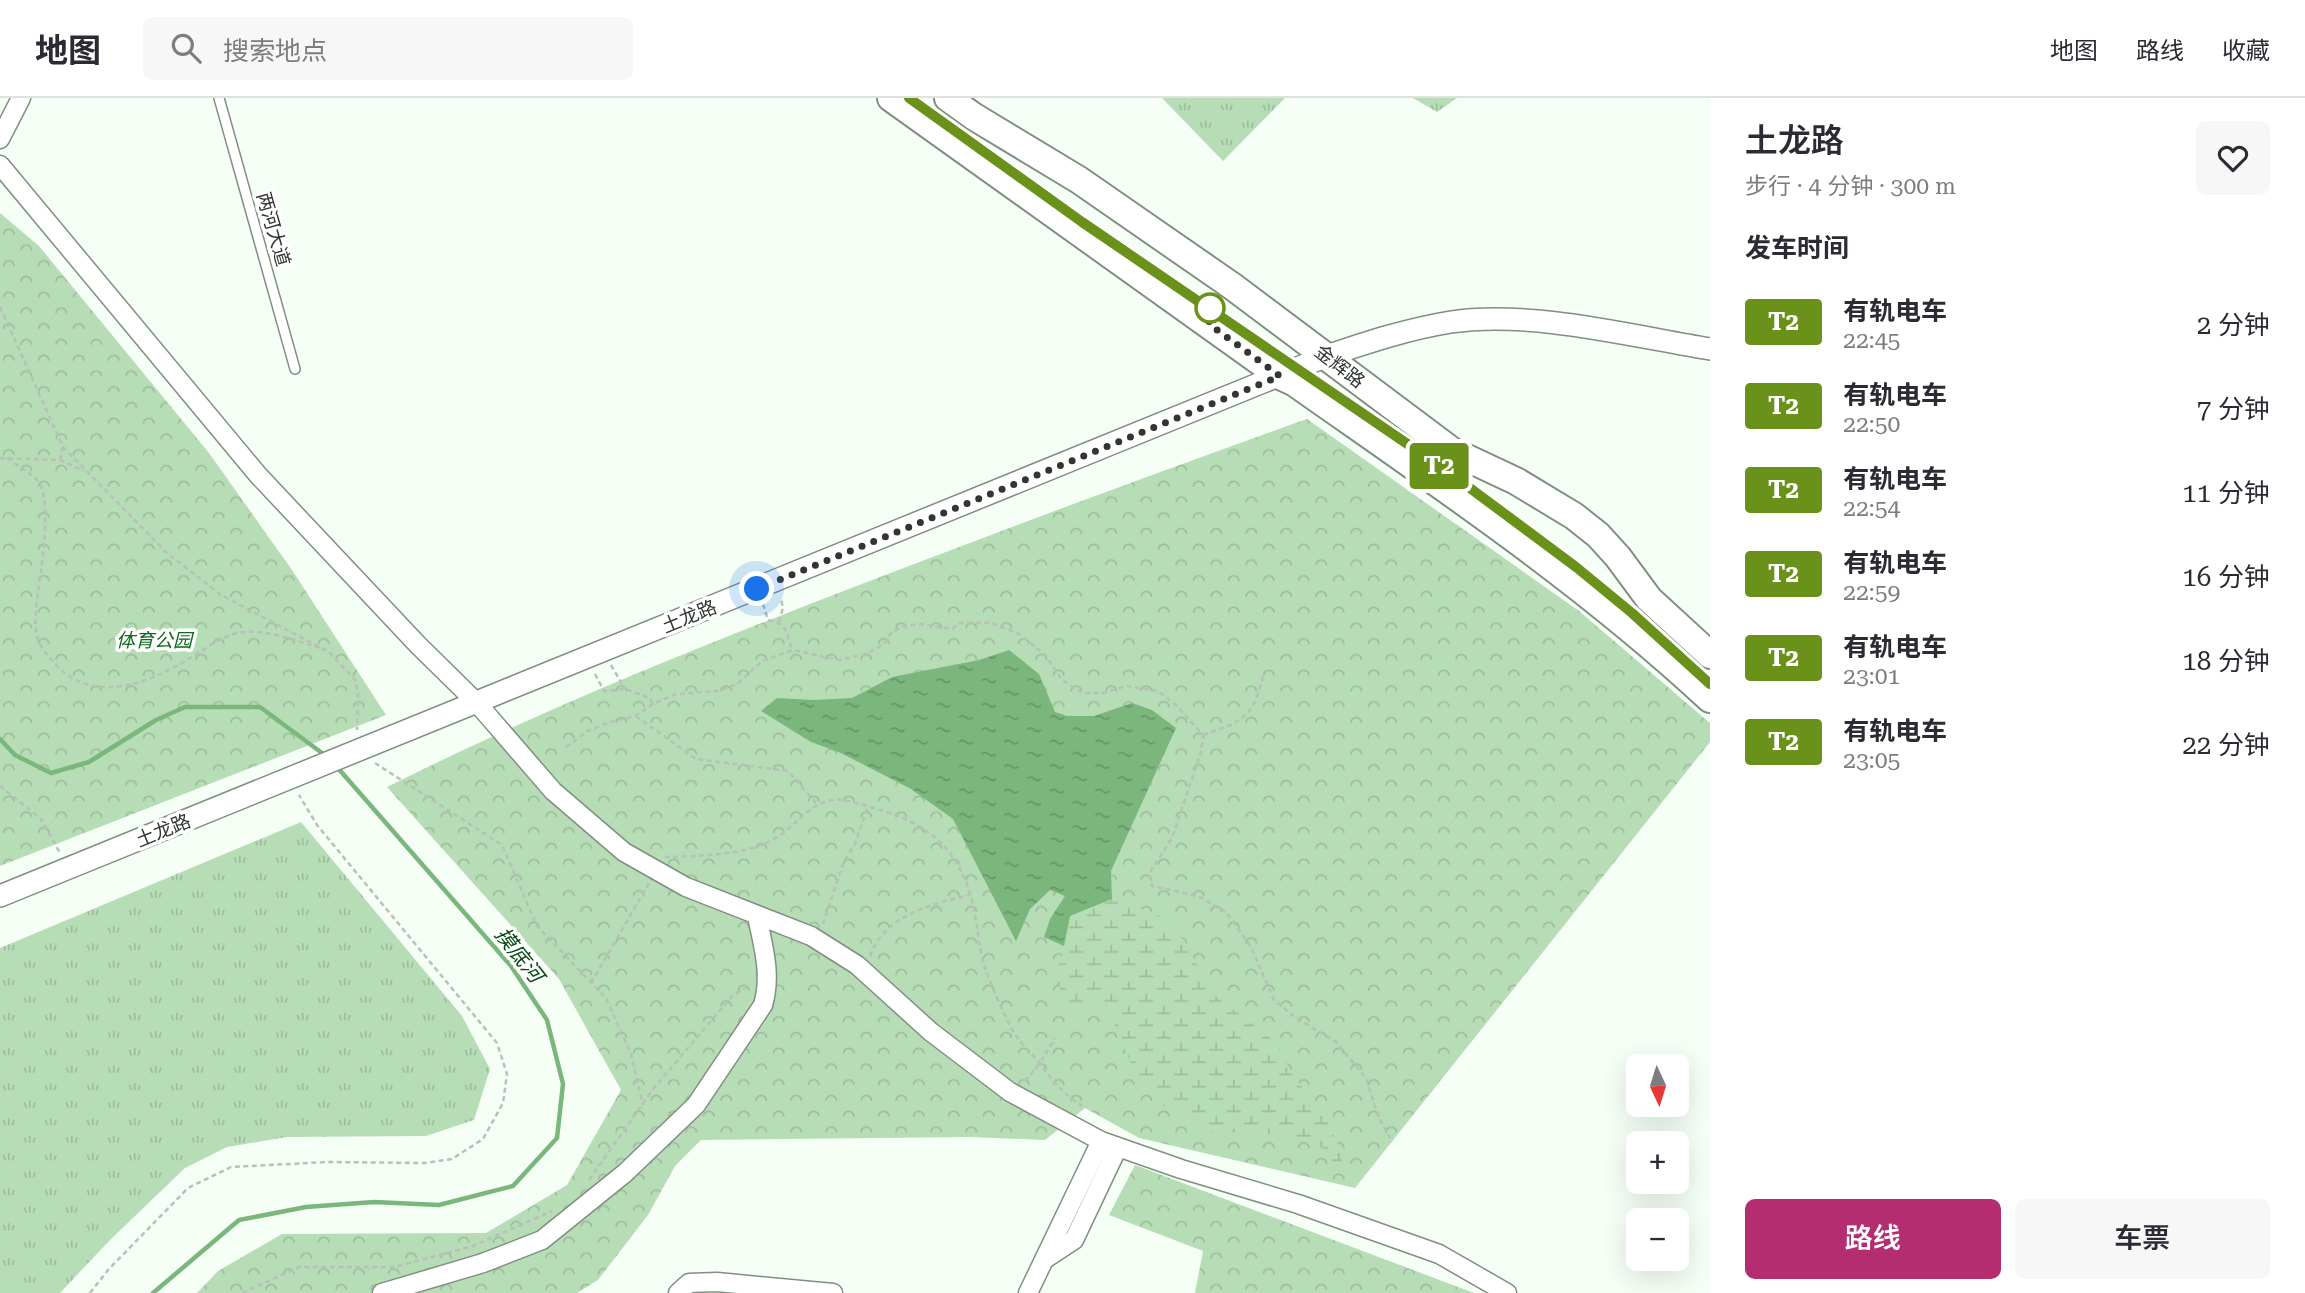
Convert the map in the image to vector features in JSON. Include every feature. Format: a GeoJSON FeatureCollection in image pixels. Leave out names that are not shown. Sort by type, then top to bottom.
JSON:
{"type":"FeatureCollection","features":[{"type":"Feature","properties":{"kind":"main road","name":"金辉路"},"geometry":{"type":"LineString","coordinates":[[891,98],[1280,376],[1295,383],[1490,520],[1655,647],[1710,699]]}},
{"type":"Feature","properties":{"kind":"main road","name":"金辉路"},"geometry":{"type":"LineString","coordinates":[[948,98],[1079,180],[1232,286],[1452,452],[1536,492],[1590,528],[1618,556],[1648,598],[1710,655]]}},
{"type":"Feature","properties":{"kind":"street"},"geometry":{"type":"LineString","coordinates":[[0,139],[21,98]]}},
{"type":"Feature","properties":{"kind":"street"},"geometry":{"type":"LineString","coordinates":[[0,165],[258,475],[418,646],[477,703],[553,791],[624,852],[686,887],[818,940],[864,971],[931,1032],[1016,1095],[1110,1144],[1181,1169],[1298,1204],[1439,1254],[1507,1293]]}},
{"type":"Feature","properties":{"kind":"street","name":"土龙路"},"geometry":{"type":"LineString","coordinates":[[0,896],[1327,356],[1388,335],[1452,322],[1539,321],[1710,349]]}},
{"type":"Feature","properties":{"kind":"street"},"geometry":{"type":"LineString","coordinates":[[382,1293],[483,1263],[542,1240],[625,1173],[696,1105],[763,1004],[768,988],[768,975],[757,916]]}},
{"type":"Feature","properties":{"kind":"street"},"geometry":{"type":"LineString","coordinates":[[1028,1293],[1045,1259],[1074,1240],[1110,1144]]}},
{"type":"Feature","properties":{"kind":"street"},"geometry":{"type":"LineString","coordinates":[[678,1293],[689,1283],[717,1282],[833,1293]]}},
{"type":"Feature","properties":{"kind":"lane","name":"两河大道"},"geometry":{"type":"LineString","coordinates":[[219,98],[295,369]]}},
{"type":"Feature","properties":{"kind":"path"},"geometry":{"type":"LineString","coordinates":[[0,307],[63,447],[87,473],[167,554],[220,595],[330,652],[355,680],[358,693],[354,753],[502,845],[537,926],[606,998],[631,1054],[643,1105]]}},
{"type":"Feature","properties":{"kind":"path"},"geometry":{"type":"LineString","coordinates":[[60,460],[63,447]]}},
{"type":"Feature","properties":{"kind":"path"},"geometry":{"type":"LineString","coordinates":[[0,458],[60,460],[87,473]]}},
{"type":"Feature","properties":{"kind":"path"},"geometry":{"type":"LineString","coordinates":[[7,458],[39,481],[46,501],[34,627],[43,651],[64,672],[89,685],[121,688],[172,669],[214,642],[237,634],[274,634],[330,652]]}},
{"type":"Feature","properties":{"kind":"path"},"geometry":{"type":"LineString","coordinates":[[766,585],[783,608],[779,622]]}},
{"type":"Feature","properties":{"kind":"path"},"geometry":{"type":"LineString","coordinates":[[766,585],[768,620],[779,622],[786,628],[793,650]]}},
{"type":"Feature","properties":{"kind":"path"},"geometry":{"type":"LineString","coordinates":[[566,747],[588,731],[636,716],[653,704],[676,694],[718,691],[737,684],[762,661],[793,650],[839,660],[866,654],[884,644],[890,634],[903,625],[922,624],[952,629],[959,623],[992,622],[1019,634],[1045,655],[1062,680],[1083,693],[1103,693],[1126,685],[1158,691],[1177,705],[1203,734],[1201,752],[1172,838],[1149,873],[1152,886],[1198,896],[1226,912],[1251,947],[1274,1000],[1296,1018],[1335,1041],[1366,1078],[1378,1116],[1392,1142]]}},
{"type":"Feature","properties":{"kind":"path"},"geometry":{"type":"LineString","coordinates":[[595,655],[625,689]]}},
{"type":"Feature","properties":{"kind":"path"},"geometry":{"type":"LineString","coordinates":[[595,655],[604,691],[625,689],[650,698],[653,704]]}},
{"type":"Feature","properties":{"kind":"path"},"geometry":{"type":"LineString","coordinates":[[1203,734],[1247,716],[1258,697],[1264,676]]}},
{"type":"Feature","properties":{"kind":"path"},"geometry":{"type":"LineString","coordinates":[[636,716],[696,759],[788,771],[817,804]]}},
{"type":"Feature","properties":{"kind":"path"},"geometry":{"type":"LineString","coordinates":[[89,1293],[108,1269],[188,1188],[230,1167],[327,1162],[425,1163],[452,1159],[483,1139],[503,1103],[508,1074],[497,1043],[317,825],[290,778]]}},
{"type":"Feature","properties":{"kind":"path"},"geometry":{"type":"LineString","coordinates":[[0,786],[41,818],[69,869]]}},
{"type":"Feature","properties":{"kind":"path"},"geometry":{"type":"LineString","coordinates":[[591,983],[664,857],[734,851],[770,842],[817,804],[840,800],[893,813],[918,824],[943,843],[956,860],[970,895],[986,972],[1017,1038],[1065,1095],[1085,1108]]}},
{"type":"Feature","properties":{"kind":"path"},"geometry":{"type":"LineString","coordinates":[[818,940],[844,861],[855,844],[868,807]]}},
{"type":"Feature","properties":{"kind":"path"},"geometry":{"type":"LineString","coordinates":[[864,971],[881,934],[894,923],[933,905],[970,895]]}},
{"type":"Feature","properties":{"kind":"path"},"geometry":{"type":"LineString","coordinates":[[585,1184],[643,1105],[733,995],[768,975]]}},
{"type":"Feature","properties":{"kind":"path"},"geometry":{"type":"LineString","coordinates":[[1016,1095],[1055,1038]]}},
{"type":"Feature","properties":{"kind":"path"},"geometry":{"type":"LineString","coordinates":[[242,1293],[299,1267],[395,1267],[473,1245],[561,1206]]}},
{"type":"Feature","properties":{"kind":"green space"},"geometry":{"type":"Polygon","coordinates":[[[1162,98],[1285,98],[1223,161],[1162,98]]]}},
{"type":"Feature","properties":{"kind":"green space"},"geometry":{"type":"Polygon","coordinates":[[[1413,98],[1457,98],[1437,112],[1413,98]]]}},
{"type":"Feature","properties":{"kind":"green space","name":"体育公园"},"geometry":{"type":"Polygon","coordinates":[[[0,213],[39,246],[209,453],[292,570],[386,715],[0,866],[0,213]]]}},
{"type":"Feature","properties":{"kind":"green space"},"geometry":{"type":"Polygon","coordinates":[[[1307,419],[1579,611],[1710,723],[1710,742],[1355,1188],[1139,1138],[1085,1108],[1045,1140],[970,1137],[701,1140],[675,1166],[648,1215],[598,1280],[577,1293],[197,1293],[218,1271],[282,1234],[486,1233],[567,1185],[621,1090],[559,979],[387,787],[560,706],[736,633],[1307,419]]]}},
{"type":"Feature","properties":{"kind":"green space"},"geometry":{"type":"Polygon","coordinates":[[[301,822],[462,1016],[490,1069],[474,1120],[426,1136],[287,1137],[227,1147],[185,1168],[110,1240],[60,1293],[0,1293],[0,948],[301,822]]]}},
{"type":"Feature","properties":{"kind":"green space"},"geometry":{"type":"Polygon","coordinates":[[[1112,899],[1161,916],[1184,941],[1213,994],[1277,1043],[1290,1071],[1328,1122],[1342,1154],[1342,1165],[1331,1163],[1316,1140],[1293,1141],[1272,1134],[1212,1132],[1161,1104],[1132,1065],[1102,996],[1071,1017],[1055,976],[1062,957],[1070,916],[1112,899]]]}},
{"type":"Feature","properties":{"kind":"green space"},"geometry":{"type":"Polygon","coordinates":[[[1135,1165],[1474,1293],[1195,1293],[1203,1251],[1109,1215],[1135,1165]]]}},
{"type":"Feature","properties":{"kind":"water"},"geometry":{"type":"Polygon","coordinates":[[[1009,650],[1039,674],[1055,712],[1067,716],[1094,716],[1132,703],[1152,710],[1176,728],[1111,871],[1112,899],[1070,916],[1064,946],[1044,937],[1050,919],[1065,896],[1050,890],[1030,909],[1016,941],[953,819],[911,789],[841,753],[811,742],[761,711],[777,698],[852,698],[892,677],[979,660],[1009,650]]]}},
{"type":"Feature","properties":{"kind":"waterway","name":"摸底河"},"geometry":{"type":"LineString","coordinates":[[0,739],[15,755],[51,773],[89,762],[156,720],[185,707],[260,707],[326,756]]}},
{"type":"Feature","properties":{"kind":"waterway","name":"摸底河"},"geometry":{"type":"LineString","coordinates":[[153,1293],[239,1220],[306,1207],[374,1202],[439,1205],[513,1186],[557,1138],[563,1084],[547,1020],[511,966],[337,767]]}},
{"type":"Feature","properties":{"kind":"tram line"},"geometry":{"type":"LineString","coordinates":[[909,98],[1082,222],[1363,411],[1438,465],[1597,586],[1710,684]]}},
{"type":"Feature","properties":{"kind":"tram line","name":"T2"},"geometry":{"type":"LineString","coordinates":[[909,98],[1082,222],[1447,471],[1576,567],[1632,613],[1710,684]]}},
{"type":"Feature","properties":{"kind":"route"},"geometry":{"type":"LineString","coordinates":[[757,589],[1280,376],[1209,324],[1210,308]]}}]}
